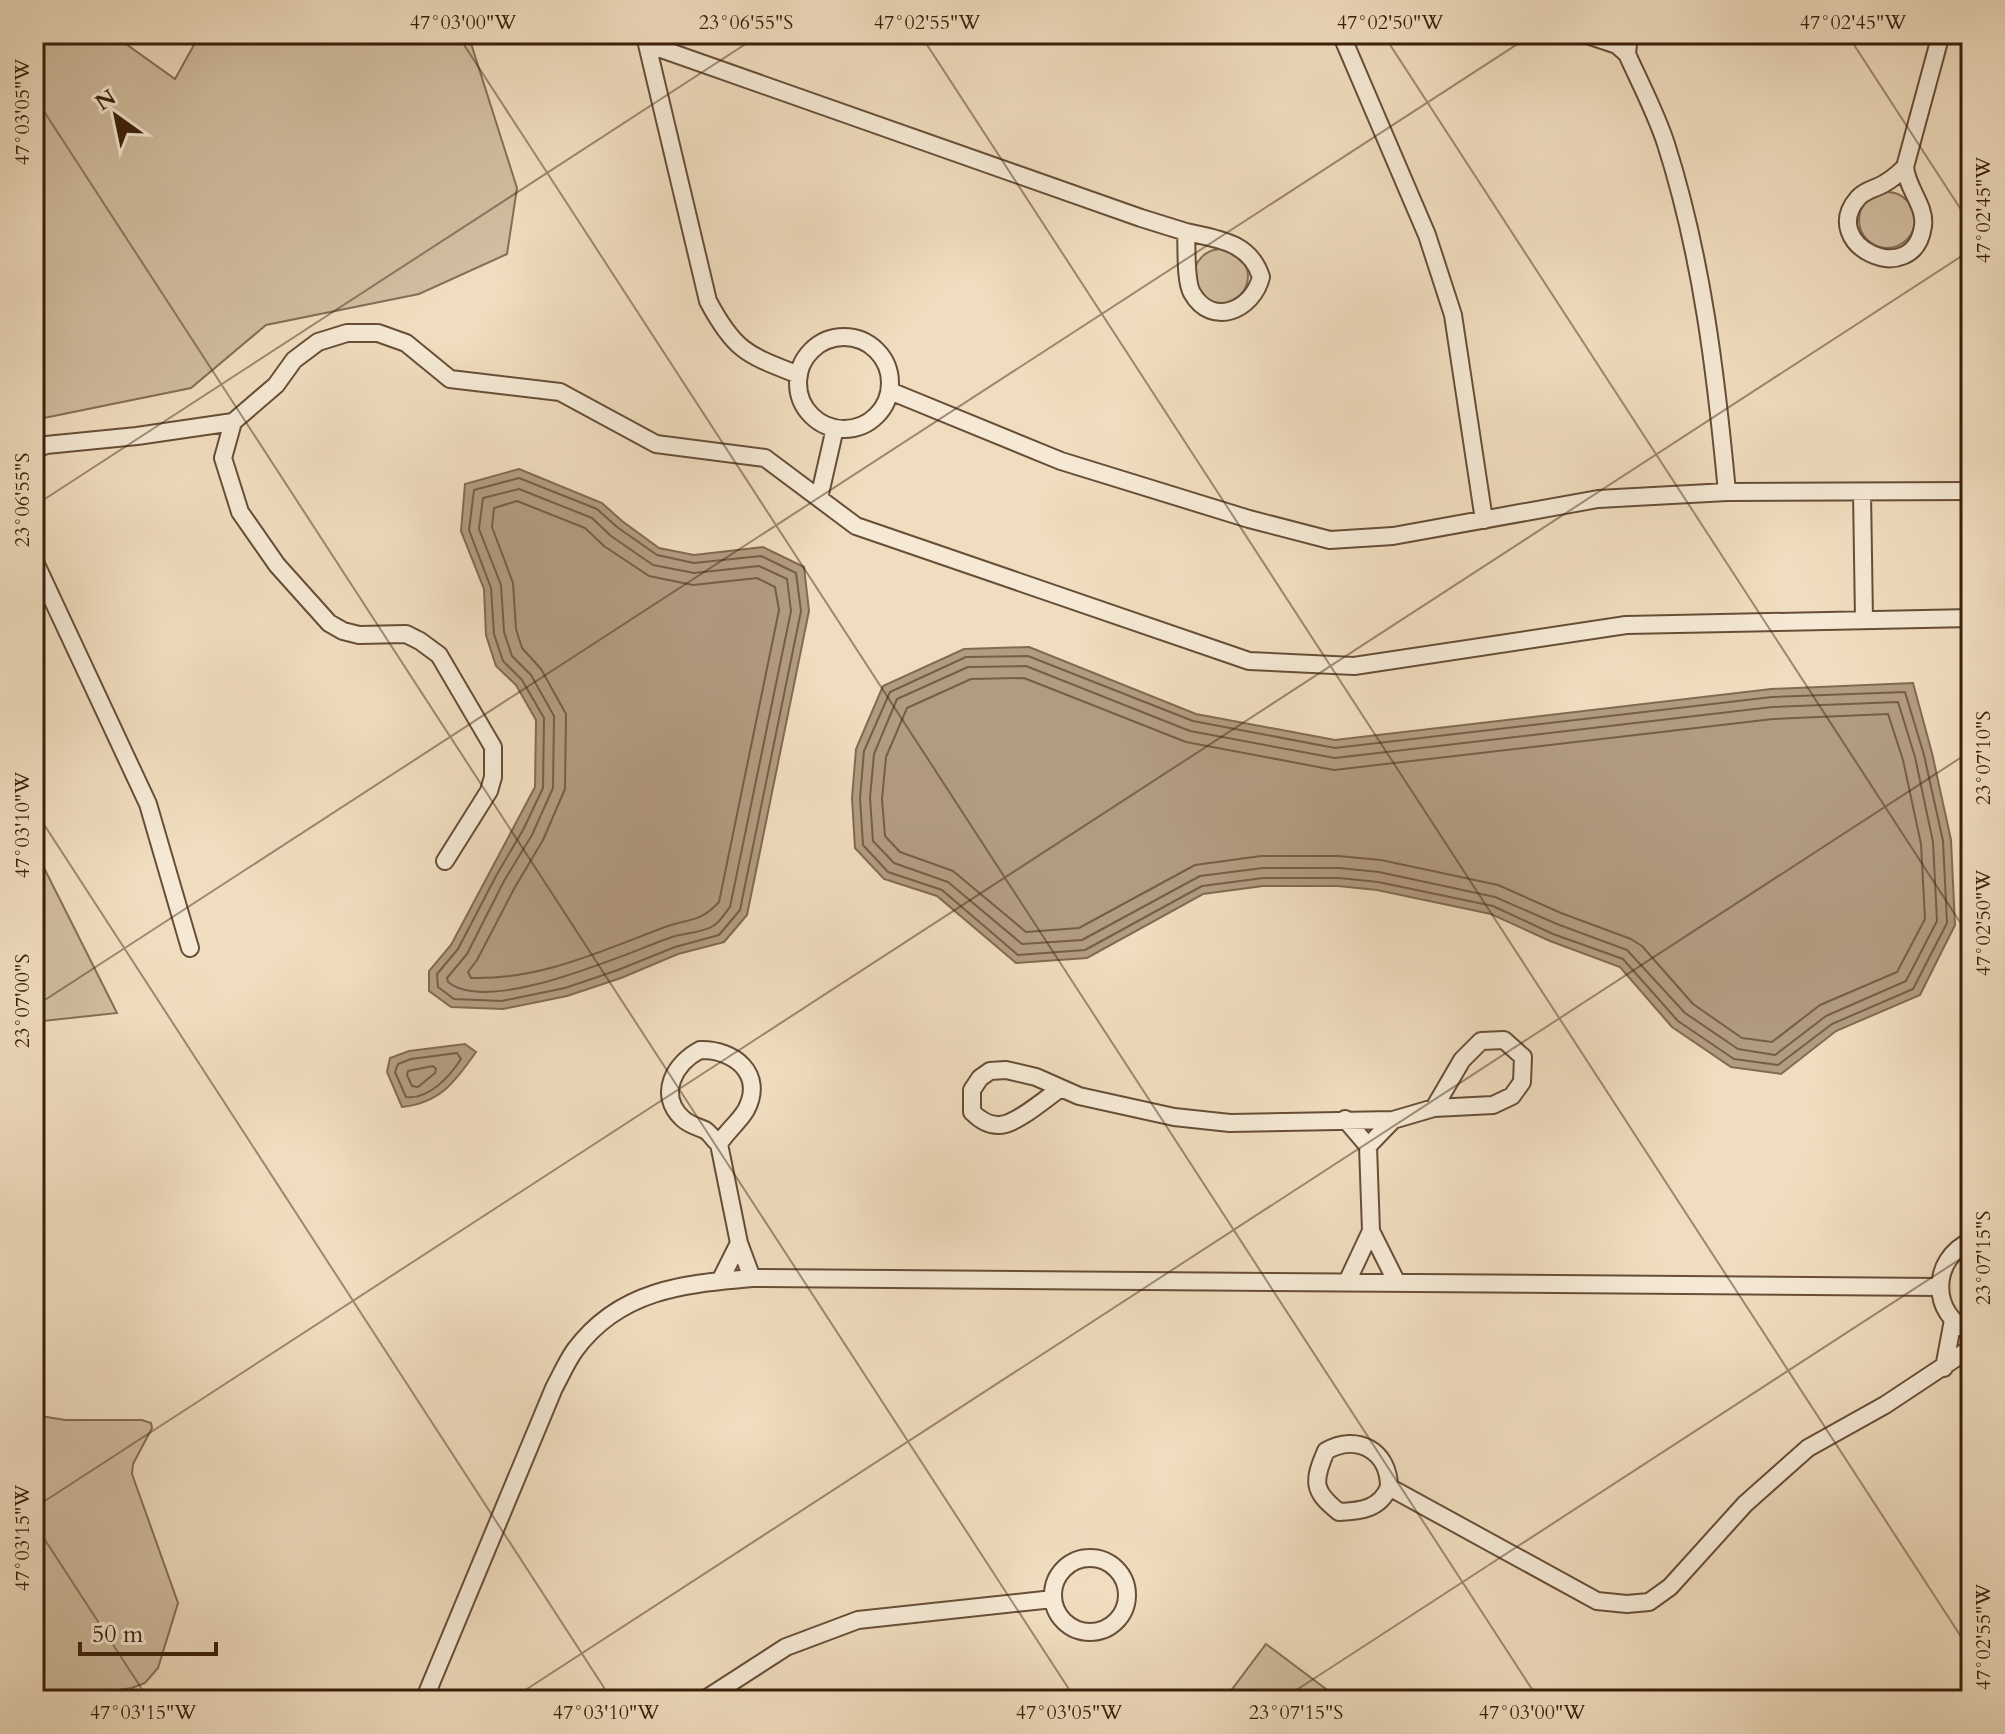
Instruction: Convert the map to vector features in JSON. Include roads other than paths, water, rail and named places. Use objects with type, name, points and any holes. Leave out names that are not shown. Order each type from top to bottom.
[{"type":"street","points":[[1341,34],[1427,235],[1453,315],[1484,520]]},
{"type":"street","points":[[1584,34],[1617,45],[1627,54],[1665,141],[1693,241],[1715,367],[1727,492]]},
{"type":"street","points":[[1627,54],[1629,34]]},
{"type":"street","points":[[1905,167],[1883,185],[1868,189],[1850,212],[1849,226],[1853,239],[1873,257],[1887,259],[1900,256],[1912,249],[1920,238],[1924,223],[1921,207],[1906,181],[1905,167],[1941,34]]},
{"type":"street","points":[[646,39],[1126,213],[1225,241],[1249,254],[1257,265],[1261,277],[1258,290],[1250,302],[1225,312],[1211,310],[1199,303],[1191,292],[1187,277],[1186,232]]},
{"type":"street","points":[[646,39],[708,301],[724,331],[750,355],[799,375]]},
{"type":"street","points":[[34,450],[46,445],[233,422],[276,385],[294,360],[318,342],[347,333],[378,333],[406,343],[450,379],[560,392],[656,444],[765,458],[856,526],[1249,661],[1354,666],[1626,625],[1971,618]]},
{"type":"street","points":[[851,338],[871,345],[878,352],[888,370],[890,391],[881,410],[866,424],[856,428],[835,428],[816,420],[808,412],[799,394],[799,375],[807,357],[821,344],[830,339],[851,338]]},
{"type":"street","points":[[890,391],[1061,461],[1249,519],[1330,540],[1393,536],[1598,499],[1727,492],[1971,491]]},
{"type":"street","points":[[233,422],[223,458],[240,512],[277,565],[329,623],[343,631],[359,635],[406,634],[439,655],[493,747],[493,777],[489,791],[445,861]]},
{"type":"street","points":[[819,498],[835,428]]},
{"type":"street","points":[[1862,492],[1864,619]]},
{"type":"street","points":[[34,560],[148,804],[190,948]]},
{"type":"street","points":[[1061,1088],[1022,1115],[1001,1125],[983,1122],[972,1112],[972,1090],[980,1078],[990,1071],[1006,1070],[1036,1077],[1061,1088],[1079,1096],[1122,1108],[1174,1117],[1230,1123],[1393,1120],[1434,1108],[1493,1105],[1512,1096],[1522,1082],[1523,1057],[1504,1040],[1481,1041],[1462,1060],[1434,1108]]},
{"type":"street","points":[[719,1144],[745,1111],[751,1096],[750,1080],[743,1066],[732,1055],[716,1050],[700,1050],[686,1058],[675,1070],[670,1085],[671,1101],[678,1115],[690,1125],[705,1130],[719,1144],[739,1243],[752,1278]]},
{"type":"street","points":[[1345,1119],[1368,1146],[1371,1231],[1396,1281]]},
{"type":"street","points":[[1368,1146],[1393,1120]]},
{"type":"street","points":[[1347,1282],[1371,1231]]},
{"type":"street","points":[[1971,1241],[1950,1256],[1942,1270],[1939,1287],[1945,1310],[1953,1320],[1971,1332]]},
{"type":"street","points":[[720,1281],[739,1243]]},
{"type":"street","points":[[424,1700],[554,1388],[576,1349],[619,1310],[651,1294],[684,1284],[752,1278],[1939,1287]]},
{"type":"street","points":[[1944,1368],[1953,1320]]},
{"type":"street","points":[[1389,1487],[1597,1601],[1627,1604],[1649,1602],[1670,1587],[1745,1504],[1808,1448],[1944,1368],[1971,1348]]},
{"type":"street","points":[[1357,1442],[1379,1457],[1389,1472],[1389,1487],[1384,1499],[1370,1507],[1339,1512],[1322,1499],[1316,1482],[1326,1451],[1341,1443],[1357,1442]]},
{"type":"street","points":[[1082,1558],[1109,1562],[1120,1571],[1128,1597],[1116,1622],[1105,1629],[1091,1632],[1078,1630],[1066,1623],[1057,1612],[1053,1599],[1054,1586],[1060,1573],[1070,1563],[1082,1558]]},
{"type":"street","points":[[704,1700],[786,1647],[858,1620],[1053,1599]]},
{"type":"water","points":[[519,469],[602,503],[659,548],[694,555],[763,547],[804,567],[809,611],[747,915],[724,942],[678,954],[567,996],[503,1009],[451,1007],[429,991],[429,971],[451,945],[535,787],[536,720],[516,685],[496,666],[486,635],[484,589],[461,531],[465,484]]},
{"type":"water","points":[[1029,647],[1196,714],[1335,740],[1771,689],[1913,683],[1951,840],[1955,925],[1920,995],[1836,1031],[1781,1074],[1731,1067],[1672,1027],[1620,967],[1550,941],[1491,914],[1377,890],[1338,886],[1263,886],[1203,894],[1087,958],[1016,963],[937,896],[884,879],[855,848],[852,798],[856,749],[883,686],[964,649]]},
{"type":"water","points":[[465,1044],[476,1052],[453,1082],[427,1101],[402,1107],[387,1072],[390,1058],[409,1051]]}]
